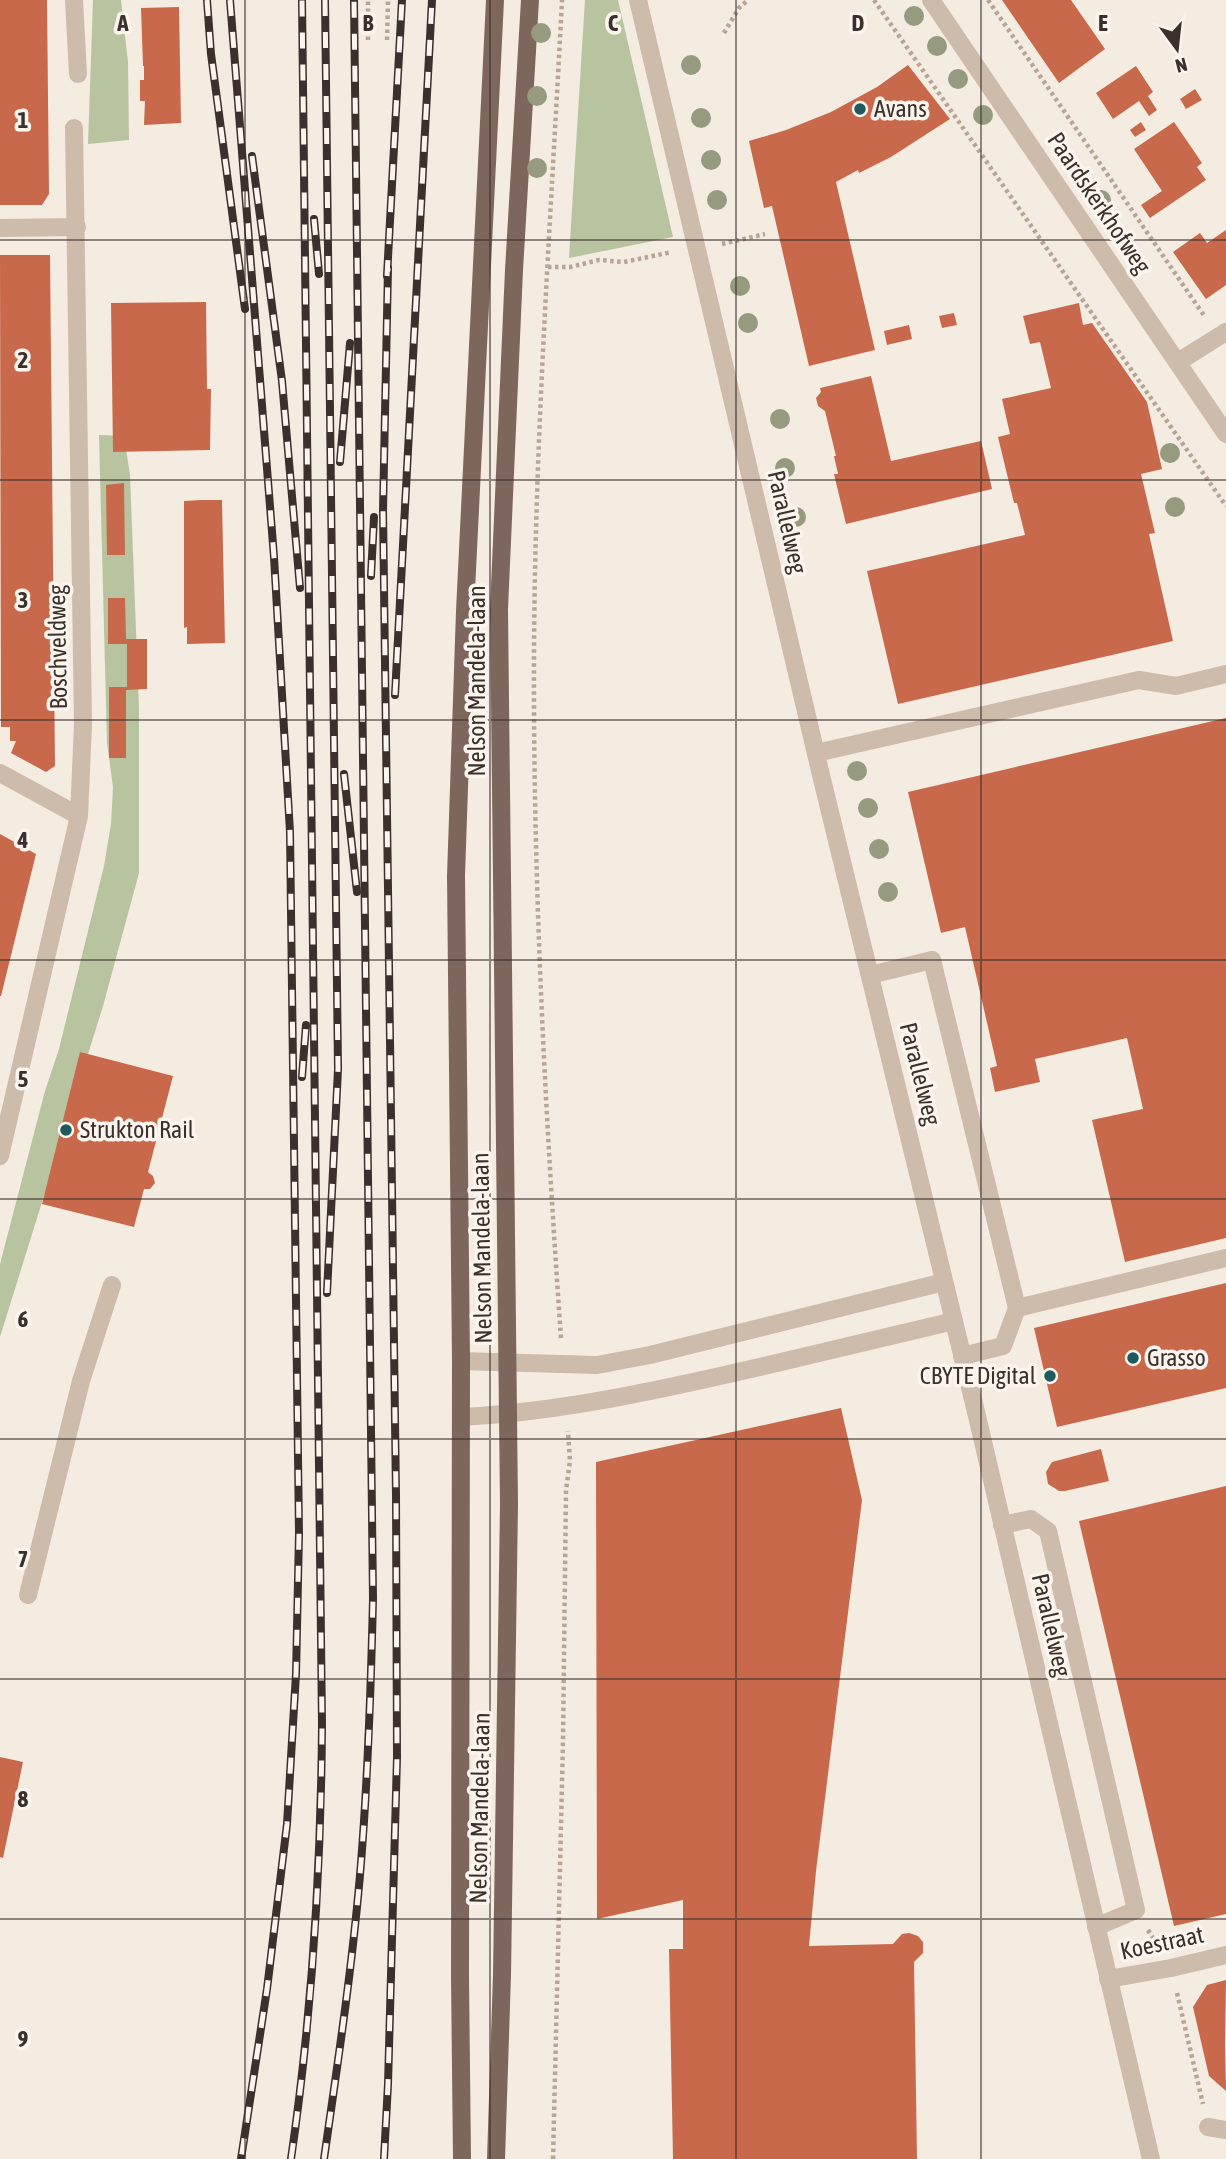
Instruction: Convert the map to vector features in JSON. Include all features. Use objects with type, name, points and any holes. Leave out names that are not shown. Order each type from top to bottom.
[{"type":"main road","name":"Nelson Mandela-laan","points":[[463,2159],[460,1977],[461,1361],[456,876],[465,611],[495,0]]},
{"type":"main road","name":"Nelson Mandela-laan","points":[[496,2159],[503,1919],[509,1504],[499,609],[514,270],[530,0]]},
{"type":"street","points":[[74,0],[78,74]]},
{"type":"street","name":"Parallelweg","points":[[638,0],[1152,2159]]},
{"type":"street","name":"Paardskerkhofweg","points":[[931,0],[1226,434]]},
{"type":"street","name":"Boschveldweg","points":[[0,1156],[79,816],[83,724],[75,128]]},
{"type":"street","points":[[0,228],[77,227]]},
{"type":"street","points":[[1178,362],[1222,334]]},
{"type":"street","points":[[816,753],[1139,680],[1176,686],[1226,674]]},
{"type":"street","points":[[0,773],[79,816]]},
{"type":"street","points":[[870,975],[932,960],[1017,1308],[1003,1346],[962,1356]]},
{"type":"street","points":[[1017,1308],[1226,1258]]},
{"type":"street","name":"Nelson Mandela-laan","points":[[461,1361],[597,1365],[650,1355],[944,1282]]},
{"type":"street","points":[[28,1595],[81,1381],[112,1285]]},
{"type":"street","points":[[460,1417],[507,1415],[658,1391],[954,1321]]},
{"type":"street","points":[[1003,1525],[1031,1519],[1048,1531],[1136,1910],[1096,1927]]},
{"type":"street","name":"Koestraat","points":[[1108,1979],[1226,1955]]},
{"type":"path","points":[[368,0],[368,40]]},
{"type":"path","points":[[387,40],[388,0]]},
{"type":"path","points":[[562,0],[537,489],[534,654],[546,1122],[562,1365]]},
{"type":"path","points":[[724,33],[739,8],[748,0]]},
{"type":"path","points":[[874,0],[1226,506]]},
{"type":"path","points":[[988,0],[1222,334]]},
{"type":"path","points":[[548,267],[570,267],[599,260],[624,262],[676,251],[698,250],[765,234]]},
{"type":"path","points":[[553,2159],[566,1490],[570,1461],[566,1407]]},
{"type":"path","points":[[1136,1910],[1171,1968],[1217,2128]]},
{"type":"green space","points":[[93,0],[121,0],[128,62],[129,140],[88,144]]},
{"type":"green space","points":[[585,0],[618,0],[673,237],[569,258]]},
{"type":"green space","points":[[99,435],[124,436],[130,475],[139,708],[139,873],[103,1006],[0,1337],[0,1264],[45,1091],[59,1049],[104,866],[111,824],[113,787],[107,743]]},
{"type":"building","points":[[0,0],[47,0],[49,194],[42,205],[0,205]]},
{"type":"building","points":[[1002,0],[1071,0],[1105,49],[1059,83]]},
{"type":"building","points":[[179,7],[181,123],[144,125],[145,101],[140,101],[140,80],[144,80],[141,8]]},
{"type":"building","points":[[908,65],[950,119],[891,157],[836,182],[875,350],[809,366],[772,206],[764,208],[749,141],[831,112],[877,87]]},
{"type":"building","points":[[1136,66],[1153,92],[1148,96],[1157,110],[1149,116],[1139,101],[1113,119],[1096,93]]},
{"type":"building","points":[[1195,89],[1202,100],[1186,109],[1180,99]]},
{"type":"building","points":[[1141,122],[1146,130],[1135,137],[1130,130]]},
{"type":"building","points":[[1174,122],[1202,163],[1197,167],[1206,180],[1150,218],[1141,205],[1162,191],[1134,149]]},
{"type":"building","points":[[1226,230],[1226,285],[1206,299],[1173,252],[1200,233],[1207,243]]},
{"type":"building","points":[[0,255],[50,255],[55,766],[46,772],[11,753],[16,741],[10,741],[10,727],[1,727]]},
{"type":"building","points":[[206,302],[207,389],[211,389],[210,450],[113,452],[111,303]]},
{"type":"building","points":[[1079,303],[1083,325],[1092,323],[1147,402],[1162,469],[1141,474],[1155,533],[1149,534],[1173,641],[898,704],[867,571],[1025,535],[1017,503],[1014,503],[998,437],[1010,434],[1002,399],[1051,388],[1040,342],[1030,344],[1023,316]]},
{"type":"building","points":[[954,313],[957,325],[942,328],[939,316]]},
{"type":"building","points":[[909,325],[912,339],[887,345],[884,331]]},
{"type":"building","points":[[871,376],[891,461],[981,441],[992,489],[846,524],[834,474],[838,474],[836,456],[825,411],[818,406],[816,398],[821,392],[820,388]]},
{"type":"building","points":[[124,483],[125,555],[107,555],[106,485]]},
{"type":"building","points":[[222,500],[225,643],[187,644],[187,627],[184,628],[184,501]]},
{"type":"building","points":[[108,598],[125,598],[126,639],[147,639],[147,689],[126,690],[126,758],[109,758],[109,687],[127,687],[127,644],[108,644]]},
{"type":"building","points":[[1226,718],[1226,1238],[1125,1262],[1092,1120],[1143,1109],[1127,1038],[1035,1059],[1040,1082],[995,1092],[990,1068],[997,1066],[965,927],[941,933],[908,792]]},
{"type":"building","points":[[0,834],[36,854],[1,996],[0,996]]},
{"type":"building","points":[[80,1052],[173,1076],[148,1172],[155,1183],[150,1189],[144,1189],[134,1227],[42,1204]]},
{"type":"building","name":"Grasso","points":[[1226,1283],[1226,1388],[1057,1427],[1034,1328]]},
{"type":"building","points":[[841,1408],[862,1500],[809,1946],[893,1944],[902,1934],[909,1933],[918,1936],[923,1942],[923,1953],[914,1962],[917,2159],[673,2159],[669,1949],[683,1949],[683,1900],[597,1919],[596,1462]]},
{"type":"building","points":[[1101,1449],[1109,1481],[1065,1491],[1059,1491],[1048,1484],[1046,1472],[1052,1462]]},
{"type":"building","points":[[1226,1486],[1226,1914],[1174,1926],[1079,1521]]},
{"type":"building","points":[[0,1757],[23,1762],[3,1858],[0,1857]]},
{"type":"building","points":[[1226,1980],[1226,2091],[1209,2076],[1193,2007],[1207,1985]]},
{"type":"railway","points":[[207,0],[211,54],[245,309]]},
{"type":"railway","points":[[230,0],[274,557],[290,832],[299,1534],[296,1674],[287,1824],[267,1989],[241,2159]]},
{"type":"railway","points":[[291,2159],[305,2051],[314,1942],[322,1724],[302,0]]},
{"type":"railway","points":[[325,0],[338,1069],[327,1293]]},
{"type":"railway","points":[[324,2159],[358,1900],[366,1797],[373,1598],[354,0]]},
{"type":"railway","points":[[387,276],[402,0]]},
{"type":"railway","points":[[395,695],[432,0]]},
{"type":"railway","points":[[252,156],[282,381],[300,588]]},
{"type":"railway","points":[[314,219],[319,274]]},
{"type":"railway","points":[[384,2159],[397,1757],[383,511],[388,268]]},
{"type":"railway","points":[[340,462],[350,343]]},
{"type":"railway","points":[[371,576],[374,517]]},
{"type":"railway","points":[[344,774],[357,892]]},
{"type":"railway","points":[[302,1077],[306,1025]]},
{"type":"place","name":"Avans","points":[[860,109]]},
{"type":"place","name":"Strukton Rail","points":[[66,1130]]},
{"type":"place","name":"Grasso","points":[[1133,1358]]},
{"type":"place","name":"CBYTE Digital","points":[[1050,1376]]}]
